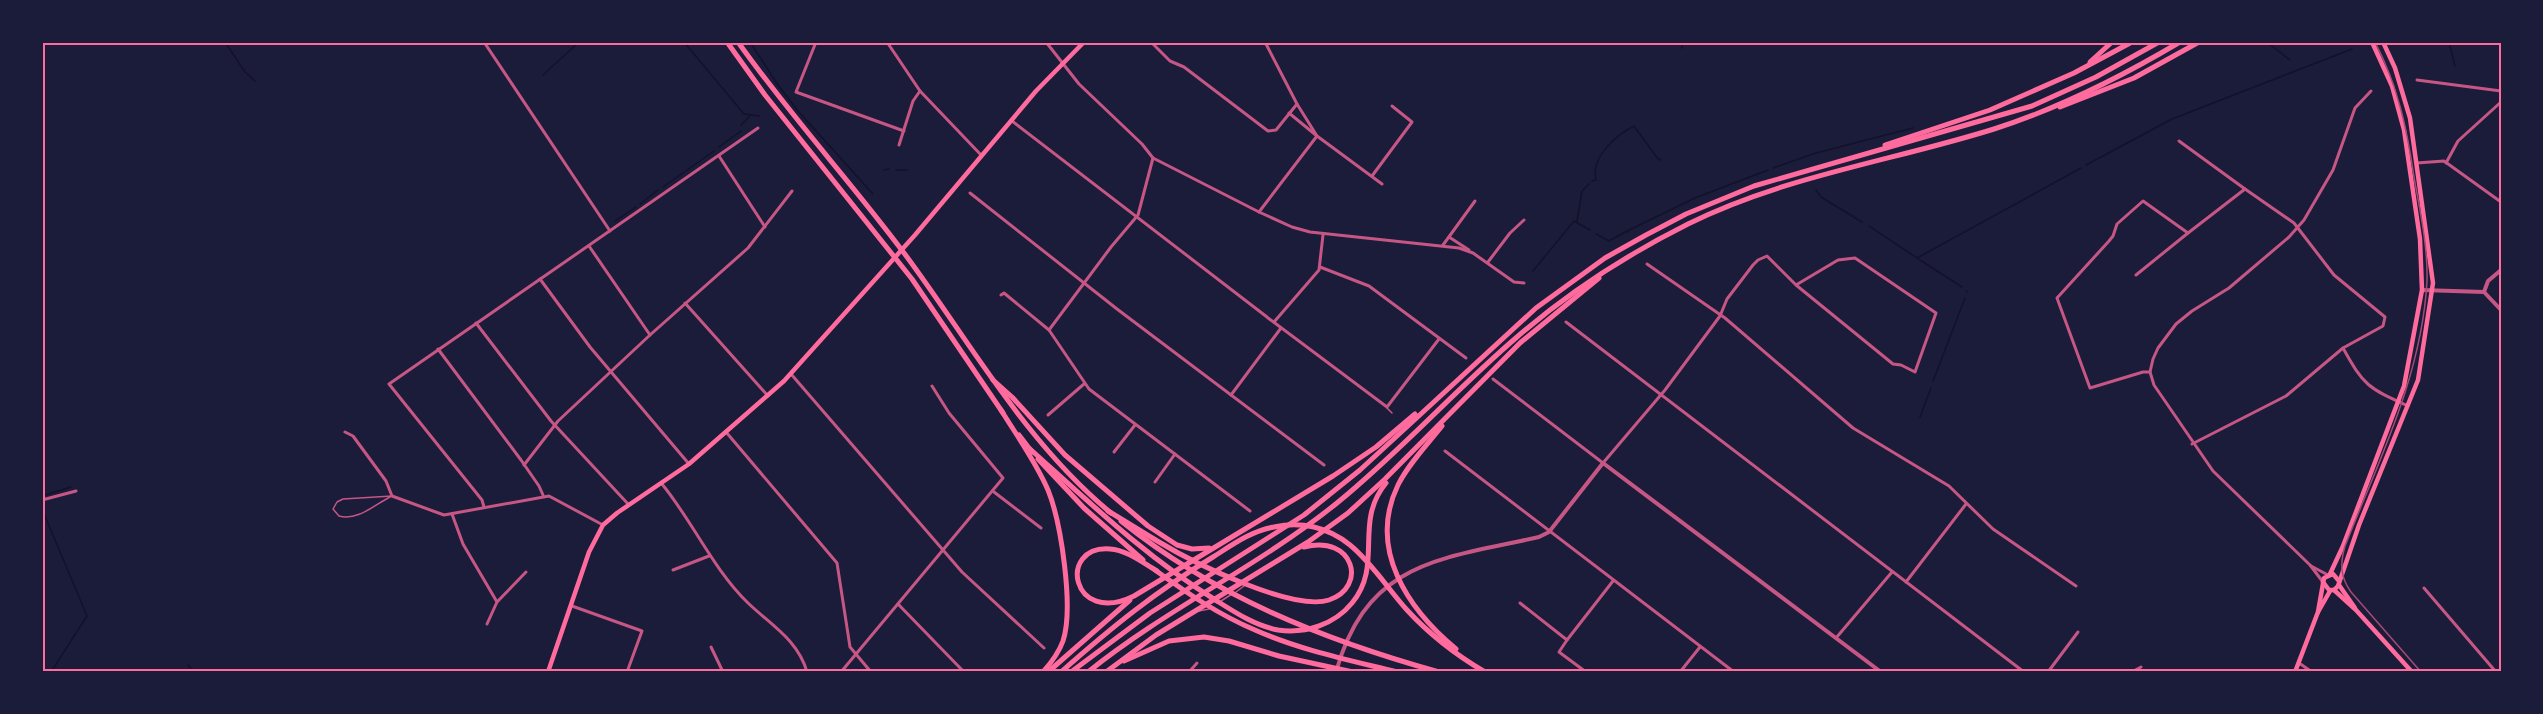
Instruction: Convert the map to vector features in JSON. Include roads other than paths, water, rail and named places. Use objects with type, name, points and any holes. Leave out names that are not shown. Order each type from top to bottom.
[{"type":"highway","points":[[727,42],[765,94],[912,279],[1001,410],[1042,478],[1054,508],[1059,533],[1065,580],[1066,625],[1063,643],[1044,672]]},
{"type":"highway","points":[[738,42],[795,118],[905,255],[1031,432],[1056,461],[1108,511],[1174,560],[1254,606],[1363,650],[1439,672]]},
{"type":"highway","points":[[2074,73],[2095,59],[2112,42]]},
{"type":"highway","points":[[1876,150],[1893,141],[1951,125],[1990,110],[2074,73],[2132,42]]},
{"type":"highway","points":[[1071,672],[1150,613],[1304,515],[1360,470],[1481,356],[1565,285],[1646,235],[1686,214],[1744,189],[2032,106],[2096,77],[2159,42]]},
{"type":"highway","points":[[2035,114],[2101,86],[2180,42]]},
{"type":"highway","points":[[1088,672],[1156,621],[1267,553],[1328,510],[1380,465],[1489,361],[1542,316],[1611,267],[1690,223],[1757,195],[1811,178],[1972,135],[2073,104],[2134,78],[2199,42]]},
{"type":"highway","points":[[1108,670],[1135,649],[1293,552],[1348,513],[1520,344],[1611,267]]},
{"type":"highway","points":[[993,380],[1083,472],[1167,540],[1185,548],[1202,549],[1234,535]]},
{"type":"highway","points":[[1397,672],[1321,653],[1270,636],[1228,617],[1157,571],[1122,552],[1110,549],[1098,550],[1086,556],[1078,566],[1077,581],[1080,589],[1091,600],[1104,604],[1119,602],[1149,587],[1234,535],[1357,461],[1438,396]]},
{"type":"highway","points":[[1461,401],[1409,467],[1398,485],[1389,514],[1388,547],[1396,575],[1413,604],[1437,633],[1483,671]]},
{"type":"highway","points":[[1001,410],[1030,448],[1083,508],[1157,571]]},
{"type":"highway","points":[[1030,448],[1096,510],[1164,566],[1235,612],[1269,628],[1295,631],[1326,623],[1346,609],[1360,590],[1367,573],[1368,524],[1371,508],[1378,493],[1405,458]]},
{"type":"highway","points":[[1108,511],[1182,555],[1267,591],[1301,602],[1316,603],[1333,598],[1345,588],[1350,578],[1351,567],[1348,557],[1341,550],[1330,545],[1319,544],[1306,546],[1293,552]]},
{"type":"highway","points":[[1061,672],[1117,623],[1161,589],[1237,542],[1263,530],[1281,525],[1306,525],[1327,531],[1357,551],[1407,609],[1434,636],[1483,671]]},
{"type":"highway","points":[[1048,672],[1109,617],[1149,587]]},
{"type":"highway","points":[[1108,670],[1157,645],[1193,637],[1229,641],[1317,665],[1353,672]]},
{"type":"main road","points":[[548,672],[589,552],[603,525],[689,464],[791,374],[915,235],[1062,64],[1084,42]]},
{"type":"main road","points":[[2295,672],[2318,612],[2323,582],[2329,574],[2399,402],[2407,376],[2422,290],[2420,239],[2404,130],[2392,86],[2372,42]]},
{"type":"main road","points":[[2318,612],[2339,583],[2380,472],[2409,406],[2420,373],[2433,291],[2432,264],[2406,101],[2383,42]]},
{"type":"main road","points":[[2329,574],[2335,575],[2356,610]]},
{"type":"main road","points":[[2323,582],[2325,588],[2332,590],[2356,610],[2412,672]]},
{"type":"street","points":[[484,42],[610,231]]},
{"type":"street","points":[[816,42],[796,92],[904,131]]},
{"type":"street","points":[[886,42],[920,91],[982,156]]},
{"type":"street","points":[[1046,42],[1079,84],[1142,144],[1153,158],[1259,212],[1292,227],[1323,235],[1443,245],[1473,253]]},
{"type":"street","points":[[1151,42],[1170,61],[1184,67],[1268,131],[1276,130],[1297,104]]},
{"type":"street","points":[[1264,42],[1317,136]]},
{"type":"street","points":[[2417,80],[2501,91]]},
{"type":"street","points":[[899,145],[914,101],[920,91]]},
{"type":"street","points":[[2323,582],[2310,566],[2222,481],[2192,444],[2154,385],[2150,372],[2158,348],[2176,324],[2229,288],[2298,228],[2328,181],[2355,108],[2371,91]]},
{"type":"street","points":[[2446,163],[2458,141],[2501,102]]},
{"type":"street","points":[[1372,176],[1412,122],[1392,106]]},
{"type":"street","points":[[1289,113],[1382,184]]},
{"type":"street","points":[[1012,122],[1387,407],[1439,339]]},
{"type":"street","points":[[484,507],[482,500],[389,384],[758,128]]},
{"type":"street","points":[[1259,212],[1317,136]]},
{"type":"street","points":[[2179,141],[2298,228],[2329,269],[2385,317],[2385,324],[2343,348],[2286,396],[2192,444]]},
{"type":"street","points":[[719,156],[765,227]]},
{"type":"street","points":[[1049,330],[1136,217],[1153,158]]},
{"type":"street","points":[[2417,163],[2441,160],[2501,202]]},
{"type":"street","points":[[2136,275],[2245,189]]},
{"type":"street","points":[[524,465],[555,425],[650,335],[748,248],[792,191]]},
{"type":"street","points":[[970,194],[1324,465]]},
{"type":"street","points":[[1443,245],[1475,201]]},
{"type":"street","points":[[2150,372],[2143,372],[2090,388],[2056,298],[2113,236],[2116,224],[2143,201],[2188,233]]},
{"type":"street","points":[[1488,262],[1510,233],[1524,220]]},
{"type":"street","points":[[1274,322],[1320,267],[1323,235]]},
{"type":"street","points":[[1449,237],[1514,282],[1524,283]]},
{"type":"street","points":[[589,246],[650,335]]},
{"type":"street","points":[[1336,672],[1342,649],[1364,609],[1388,585],[1403,574],[1430,562],[1539,537],[1549,532],[1603,463],[1661,395],[1720,316],[1727,299],[1753,265],[1763,257],[1770,257],[1796,285],[1893,364],[1915,372],[1936,313],[1855,258],[1838,260],[1796,285]]},
{"type":"street","points":[[1647,264],[1720,316],[1853,428],[1949,486],[1992,530],[2076,586]]},
{"type":"street","points":[[1320,267],[1365,284],[1466,358]]},
{"type":"street","points":[[2484,292],[2487,283],[2501,270]]},
{"type":"street","points":[[540,279],[610,372],[689,464]]},
{"type":"street","points":[[2422,290],[2484,292],[2501,310]]},
{"type":"street","points":[[1001,295],[1004,293],[1049,330],[1084,384],[1250,511]]},
{"type":"street","points":[[685,303],[768,396]]},
{"type":"street","points":[[1566,322],[2024,672]]},
{"type":"street","points":[[476,323],[555,425],[629,505]]},
{"type":"street","points":[[1230,395],[1281,328]]},
{"type":"street","points":[[2343,348],[2358,376],[2376,392],[2409,406]]},
{"type":"street","points":[[438,349],[524,465],[543,495]]},
{"type":"street","points":[[791,374],[967,577],[1044,648]]},
{"type":"street","points":[[1493,379],[1881,672]]},
{"type":"street","points":[[1048,415],[1084,384]]},
{"type":"street","points":[[841,672],[943,549],[994,492],[1003,478],[949,413],[932,386]]},
{"type":"street","points":[[1114,452],[1135,425]]},
{"type":"street","points":[[345,432],[353,436],[386,481],[392,496],[434,513],[452,514],[543,495],[603,525]]},
{"type":"street","points":[[726,432],[837,563],[850,647],[871,672]]},
{"type":"street","points":[[1445,451],[1734,672]]},
{"type":"street","points":[[1155,482],[1175,454]]},
{"type":"street","points":[[662,484],[709,556],[747,602],[790,639],[807,672]]},
{"type":"street","points":[[42,500],[76,491]]},
{"type":"street","points":[[994,492],[1041,528]]},
{"type":"street","points":[[1906,582],[1966,504]]},
{"type":"street","points":[[452,514],[463,544],[498,602]]},
{"type":"street","points":[[673,570],[709,556]]},
{"type":"street","points":[[2310,566],[2329,574]]},
{"type":"street","points":[[487,624],[498,602],[526,572]]},
{"type":"street","points":[[1836,638],[1892,572]]},
{"type":"street","points":[[1586,672],[1559,652],[1613,581]]},
{"type":"street","points":[[2424,588],[2496,672]]},
{"type":"street","points":[[1520,603],[1567,640]]},
{"type":"street","points":[[898,604],[964,672]]},
{"type":"street","points":[[570,605],[642,631],[627,672]]},
{"type":"street","points":[[2048,672],[2078,632]]},
{"type":"street","points":[[1680,672],[1700,646]]},
{"type":"street","points":[[711,647],[723,672]]},
{"type":"street","points":[[1189,672],[1197,663]]},
{"type":"street","points":[[2299,663],[2312,672]]},
{"type":"street","points":[[2132,672],[2141,667]]},
{"type":"lane","points":[[1387,407],[1392,412]]},
{"type":"lane","points":[[392,496],[367,511],[344,518],[336,514],[333,509],[337,502],[343,500],[392,496]]},
{"type":"waterway","points":[[225,42],[245,72],[255,81]]},
{"type":"waterway","points":[[543,75],[579,42]]},
{"type":"waterway","points":[[684,42],[744,114],[759,116]]},
{"type":"waterway","points":[[750,42],[798,111],[873,194]]},
{"type":"waterway","points":[[1682,48],[1683,42]]},
{"type":"waterway","points":[[2267,42],[2290,60]]},
{"type":"waterway","points":[[2449,42],[2455,66]]},
{"type":"waterway","points":[[2086,165],[2172,119],[2352,49]]},
{"type":"waterway","points":[[741,125],[749,117]]},
{"type":"waterway","points":[[1592,181],[1596,180],[1597,164],[1606,148],[1634,126],[1661,160]]},
{"type":"waterway","points":[[1773,168],[1816,153],[1913,128]]},
{"type":"waterway","points":[[719,147],[741,131]]},
{"type":"waterway","points":[[663,187],[714,151]]},
{"type":"waterway","points":[[1869,226],[1917,258],[2081,168]]},
{"type":"waterway","points":[[884,170],[889,169]]},
{"type":"waterway","points":[[896,170],[907,170]]},
{"type":"waterway","points":[[1627,231],[1695,198],[1768,170]]},
{"type":"waterway","points":[[1577,221],[1582,191],[1589,184]]},
{"type":"waterway","points":[[640,204],[658,190]]},
{"type":"waterway","points":[[1816,190],[1821,197],[1862,222]]},
{"type":"waterway","points":[[615,221],[636,207]]},
{"type":"waterway","points":[[1533,271],[1574,221],[1590,230]]},
{"type":"waterway","points":[[1596,234],[1609,241],[1628,232]]},
{"type":"waterway","points":[[1917,258],[1962,287]]},
{"type":"waterway","points":[[1933,381],[1965,298]]},
{"type":"waterway","points":[[1920,417],[1931,388]]},
{"type":"waterway","points":[[42,496],[71,487]]},
{"type":"waterway","points":[[42,509],[87,616],[51,672]]},
{"type":"waterway","points":[[188,665],[194,672]]},
{"type":"tram line","points":[[2375,42],[2396,91],[2405,125],[2423,229],[2427,281],[2417,350],[2408,383],[2385,449],[2345,546],[2342,570],[2351,592],[2421,672]]}]
